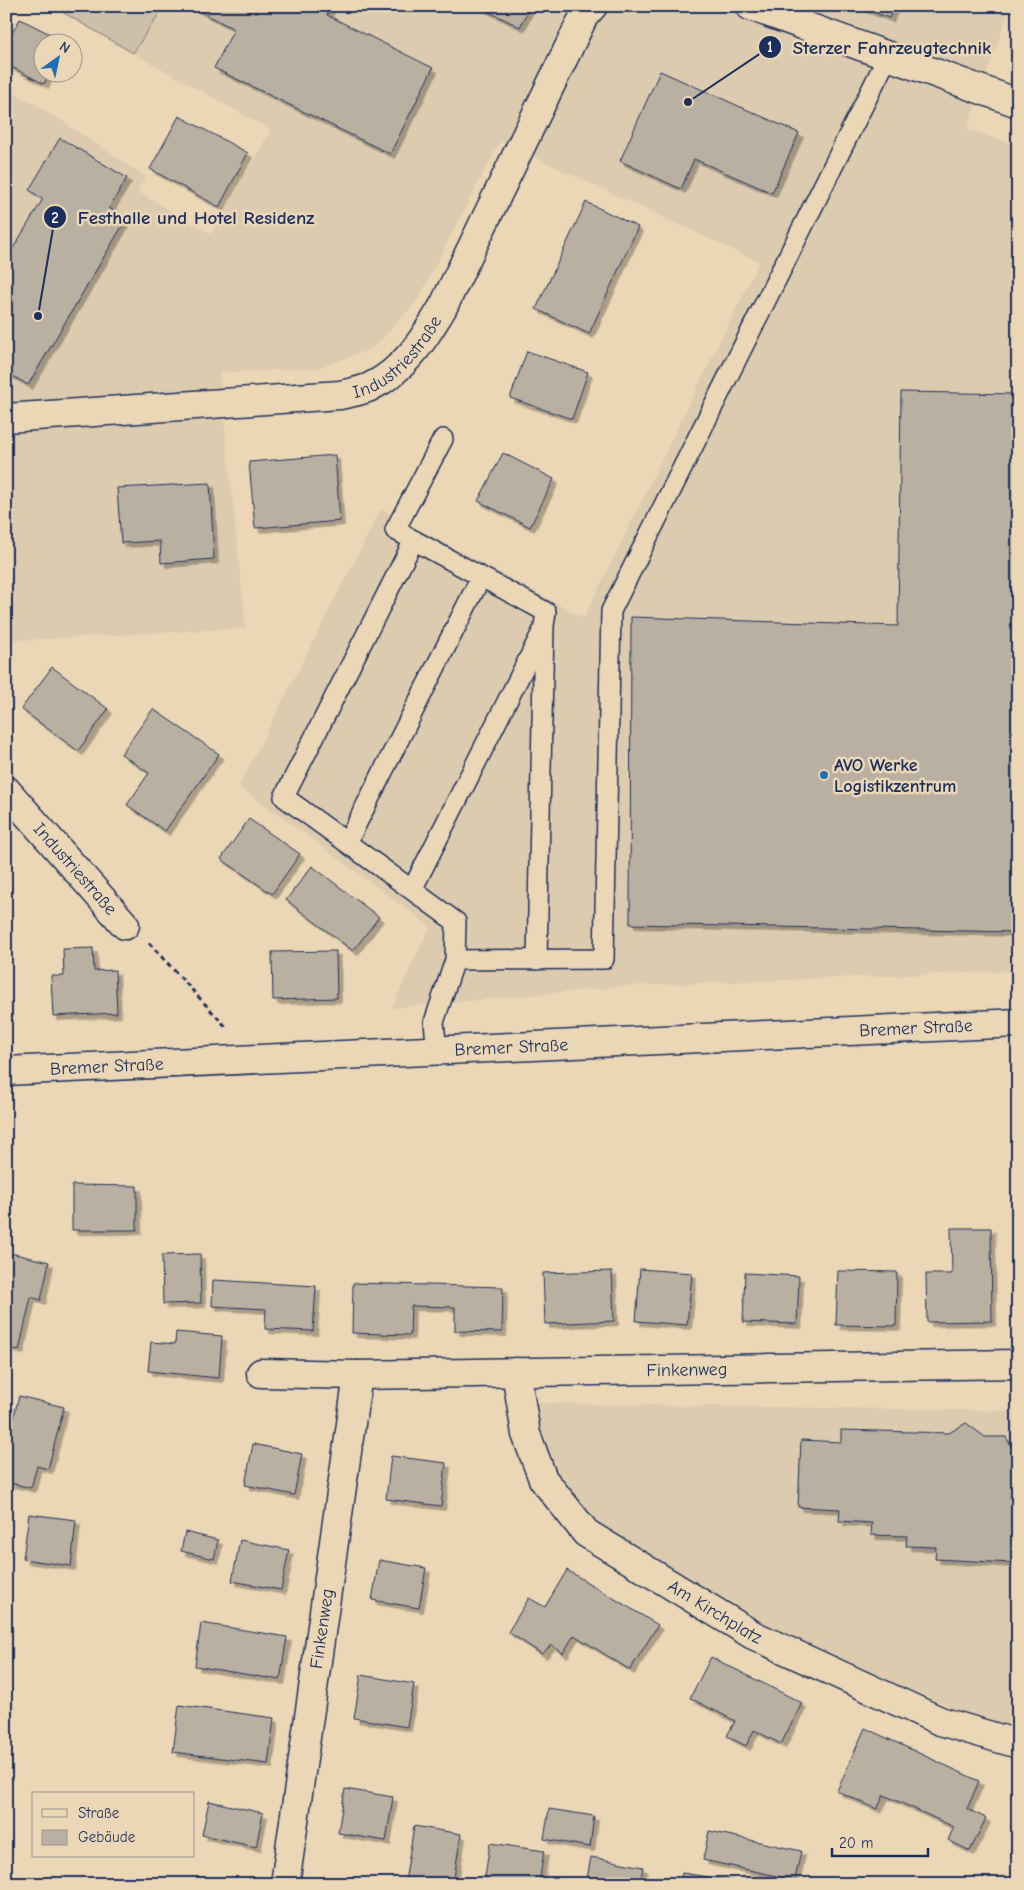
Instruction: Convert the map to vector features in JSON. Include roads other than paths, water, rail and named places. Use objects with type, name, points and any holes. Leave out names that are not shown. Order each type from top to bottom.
[{"type":"street","name":"Industriestraße","points":[[6,418],[340,396],[369,387],[395,371],[420,346],[443,307],[584,16],[593,6]]},
{"type":"street","points":[[750,6],[1018,103]]},
{"type":"street","name":"Industriestraße","points":[[6,790],[125,925]]},
{"type":"street","name":"Bremer Straße","points":[[6,1071],[1018,1023]]},
{"type":"street","name":"Finkenweg","points":[[260,1373],[358,1375],[1018,1364]]},
{"type":"street","name":"Am Kirchplatz","points":[[516,1372],[526,1434],[542,1479],[586,1533],[753,1634],[940,1721],[1018,1744]]},
{"type":"street","name":"Finkenweg","points":[[285,1884],[358,1375]]},
{"type":"lane","points":[[455,960],[604,959],[612,611],[888,56]]},
{"type":"lane","points":[[443,439],[395,530],[546,612],[544,626],[536,960]]},
{"type":"lane","points":[[414,540],[284,797],[456,922],[455,960],[434,1022],[437,1052]]},
{"type":"lane","points":[[347,843],[482,577]]},
{"type":"lane","points":[[412,890],[544,626]]},
{"type":"place","name":"Sterzer Fahrzeugtechnik","points":[[688,102]]},
{"type":"place","name":"Festhalle und Hotel Residenz","points":[[38,316]]},
{"type":"place","name":"AVO Werke Logistikzentrum","points":[[824,775]]}]
